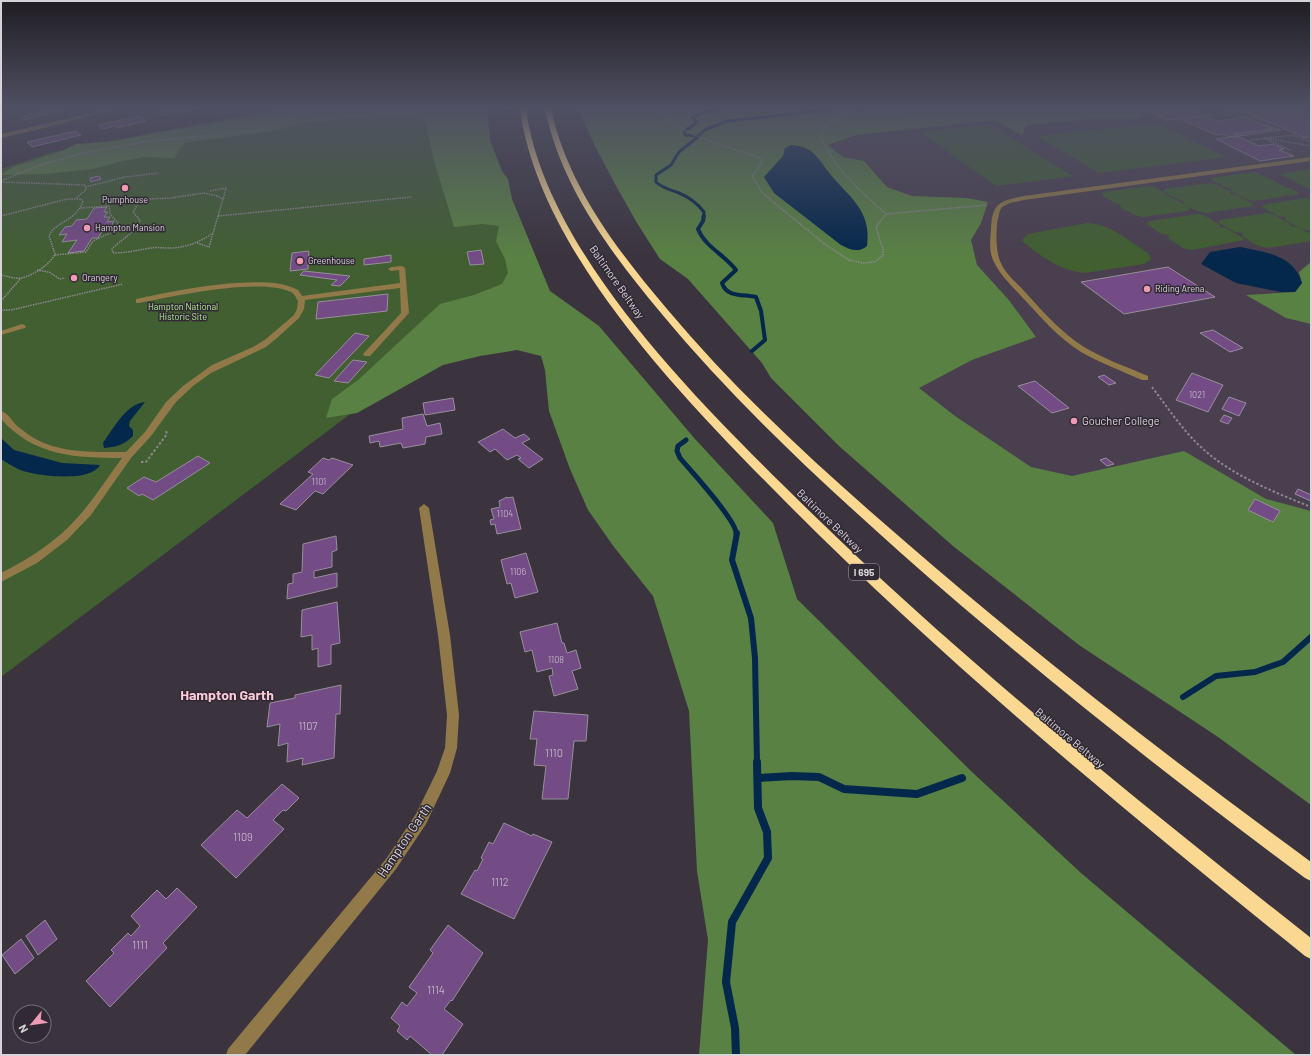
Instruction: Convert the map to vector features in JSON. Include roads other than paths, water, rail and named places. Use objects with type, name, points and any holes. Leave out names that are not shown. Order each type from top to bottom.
[{"type":"highway","name":"Baltimore Beltway","points":[[534,158],[559,216],[606,292],[652,352],[713,421],[799,509],[900,606],[1039,730],[1311,950]]},
{"type":"highway","name":"Baltimore Beltway","points":[[563,158],[568,170],[590,210],[642,285],[689,342],[751,407],[838,490],[940,580],[1079,694],[1242,821],[1311,872]]},
{"type":"street","points":[[1145,378],[1083,350],[1068,339],[1054,328],[1002,271],[993,247],[994,213],[997,207],[1012,200],[1024,198],[1311,159]]},
{"type":"street","points":[[367,354],[405,313],[402,268],[391,269]]},
{"type":"street","points":[[1,578],[51,547],[80,521],[126,459],[149,432],[172,401],[188,386],[209,371],[264,344],[286,327],[298,315],[302,304],[302,298],[298,292],[291,288],[278,285],[261,284],[213,288],[138,301]]},
{"type":"street","points":[[302,298],[404,285]]},
{"type":"street","points":[[1,334],[22,326]]},
{"type":"street","points":[[1,414],[11,427],[35,444],[73,453],[126,459]]},
{"type":"street","name":"Hampton Garth","points":[[234,1055],[391,864],[421,819],[443,773],[451,748],[453,715],[444,635],[424,508]]},
{"type":"water","points":[[781,158],[818,158],[852,198],[863,214],[868,234],[867,246],[861,250],[854,250],[841,245],[774,193],[764,177]]},
{"type":"water","points":[[1240,247],[1277,256],[1292,266],[1302,283],[1295,292],[1281,292],[1236,283],[1201,264],[1210,252]]},
{"type":"water","points":[[145,402],[130,421],[129,426],[133,430],[133,436],[120,445],[104,448],[103,443],[126,412],[132,407]]},
{"type":"water","points":[[1,438],[14,450],[62,463],[100,465],[94,471],[75,476],[50,476],[20,470],[1,459]]},
{"type":"waterway","points":[[675,158],[671,165],[656,175],[656,182],[696,203],[704,212],[703,217]]},
{"type":"waterway","points":[[704,216],[698,229],[701,235],[705,241],[736,270],[722,283],[724,288],[732,293],[756,297],[761,311],[765,340],[752,351]]},
{"type":"waterway","points":[[686,440],[678,446],[677,451],[680,458],[722,508],[735,528],[736,534]]},
{"type":"waterway","points":[[737,533],[732,560],[751,618],[755,658],[757,763]]},
{"type":"waterway","points":[[1183,697],[1216,676],[1255,672],[1283,662],[1311,637]]},
{"type":"waterway","points":[[736,1055],[735,1028],[726,982],[732,922],[768,858],[767,832],[758,808],[757,762]]},
{"type":"waterway","points":[[758,778],[792,776],[819,777],[844,789],[917,794],[962,778]]},
{"type":"place","name":"Pumphouse","points":[[125,188]]},
{"type":"place","name":"Hampton Mansion","points":[[87,228]]},
{"type":"place","name":"Greenhouse","points":[[300,261]]},
{"type":"place","name":"Orangery","points":[[74,278]]},
{"type":"place","name":"Riding Arena","points":[[1147,289]]},
{"type":"place","name":"Goucher College","points":[[1074,421]]},
{"type":"district","name":"Hampton Garth","points":[[227,695]]},
{"type":"park label","name":"Hampton National Historic Site","points":[[183,312]]}]
